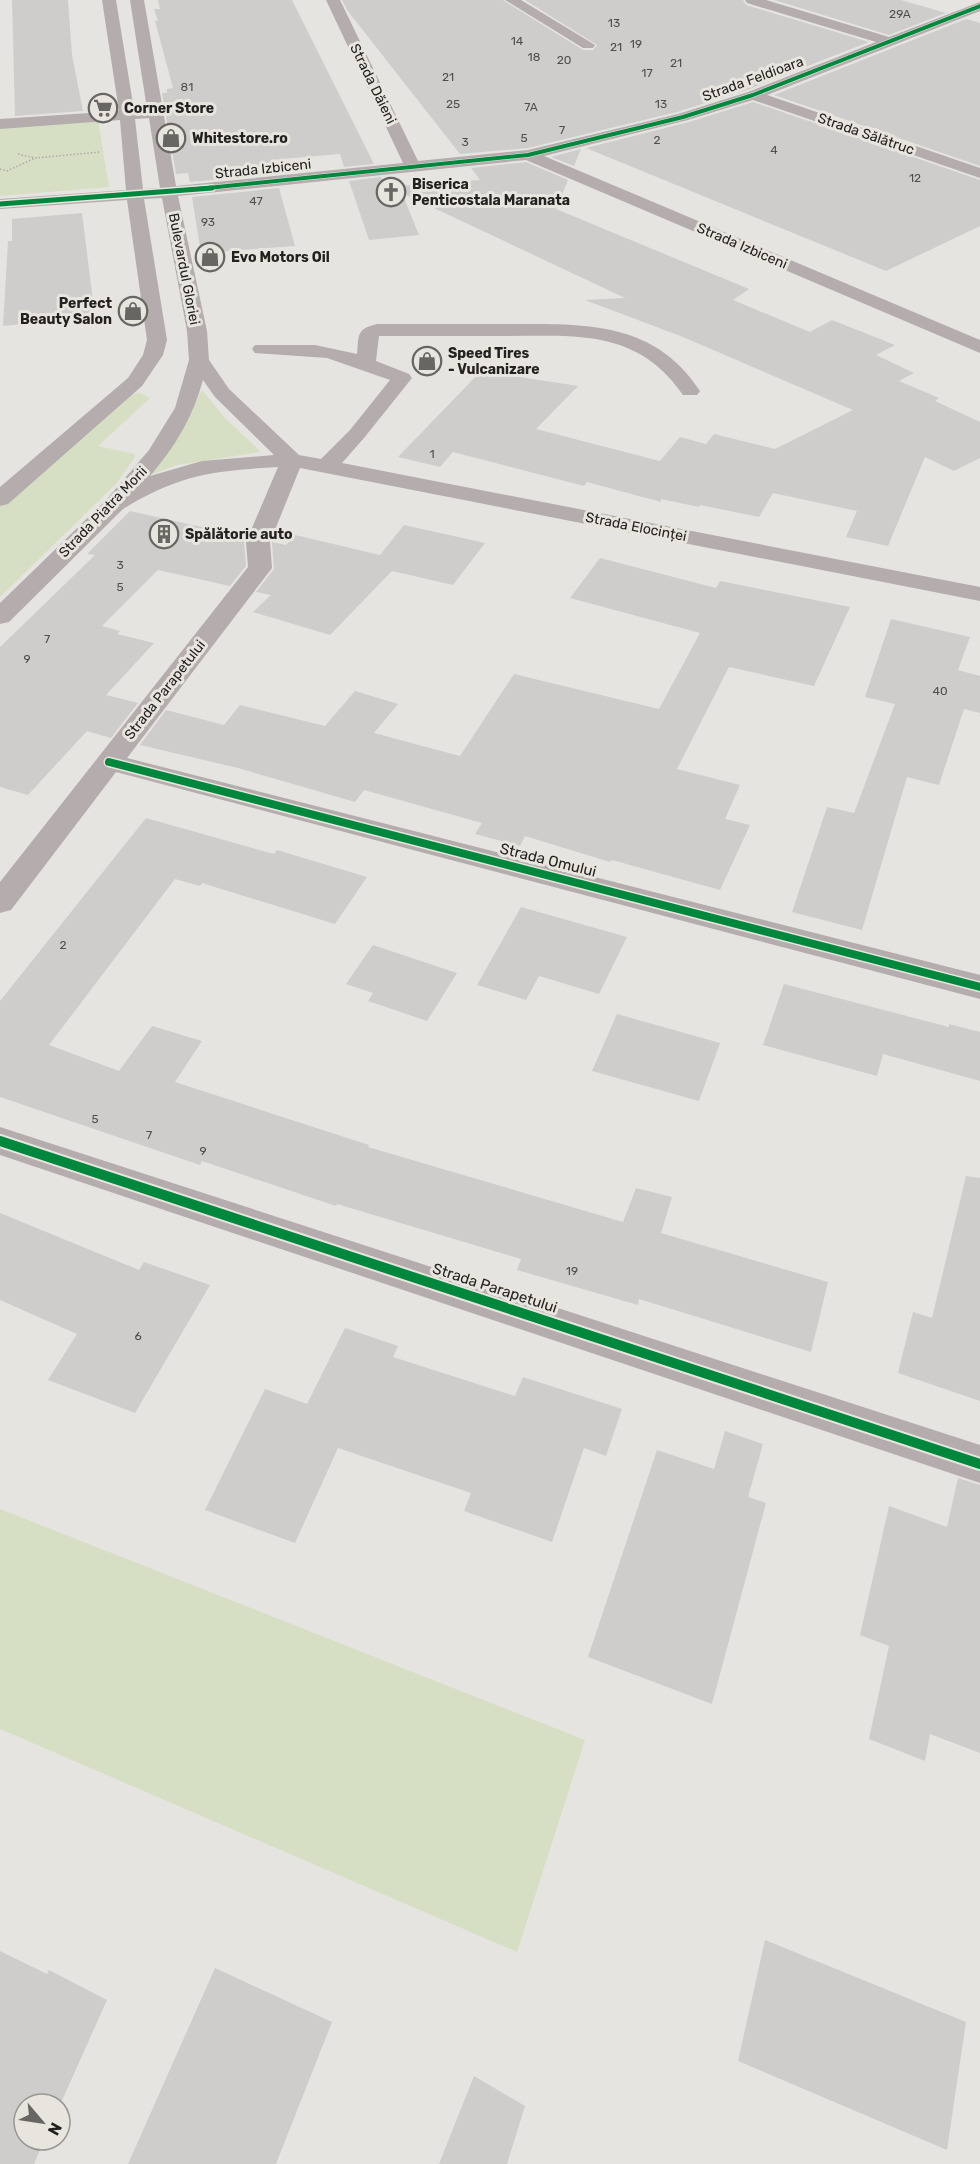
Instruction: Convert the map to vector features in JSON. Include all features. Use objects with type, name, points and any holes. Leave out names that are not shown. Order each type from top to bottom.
[{"type":"street","points":[[109,0],[128,114],[135,195],[157,340],[176,358],[222,393],[292,460]]},
{"type":"street","name":"Bulevardul Gloriei","points":[[137,0],[168,192],[197,331],[176,358]]},
{"type":"street","name":"Strada Dăieni","points":[[333,0],[413,168]]},
{"type":"street","points":[[512,0],[588,45]]},
{"type":"street","points":[[752,0],[888,41]]},
{"type":"street","name":"Strada Feldioara","points":[[528,155],[673,120],[753,95],[980,6]]},
{"type":"street","name":"Strada Sălătruc","points":[[753,95],[980,173]]},
{"type":"street","points":[[0,124],[154,112]]},
{"type":"street","name":"Strada Izbiceni","points":[[0,204],[168,192],[528,155],[980,348]]},
{"type":"street","points":[[366,364],[369,333],[377,330],[586,330],[615,336],[646,349],[682,376],[690,391]]},
{"type":"street","points":[[261,349],[313,349],[341,354],[402,378],[357,434],[326,467]]},
{"type":"street","points":[[0,499],[135,382],[176,358]]},
{"type":"street","name":"Strada Piatra Morii","points":[[0,616],[115,504],[139,477],[175,426],[192,390],[176,358]]},
{"type":"street","name":"Strada Elocinței","points":[[115,504],[145,486],[172,475],[198,469],[292,460],[980,594]]},
{"type":"street","name":"Strada Parapetului","points":[[0,903],[260,568],[258,542],[292,460]]},
{"type":"street","name":"Strada Omului","points":[[109,762],[980,987]]},
{"type":"street","name":"Strada Parapetului","points":[[0,1141],[980,1464]]},
{"type":"path","points":[[14,153],[35,158],[131,150]]},
{"type":"path","points":[[0,169],[7,171],[35,158]]},
{"type":"green space","points":[[98,120],[109,187],[0,196],[0,129]]},
{"type":"green space","points":[[202,390],[225,418],[261,452],[177,465],[145,477],[179,433]]},
{"type":"green space","points":[[140,393],[150,398],[98,446],[134,454],[135,457],[116,484],[0,597],[0,506],[125,395]]},
{"type":"green space","points":[[0,1509],[585,1740],[517,1952],[0,1729]]},
{"type":"building","points":[[12,0],[68,0],[72,55],[83,111],[15,116]]},
{"type":"building","points":[[158,0],[292,0],[374,164],[344,167],[340,154],[271,160],[275,174],[190,182],[188,173],[176,174],[162,93],[167,93],[167,89],[173,88],[155,21],[158,21],[154,9],[160,9]]},
{"type":"building","points":[[342,0],[503,0],[583,50],[593,50],[597,45],[525,0],[743,0],[746,5],[869,42],[747,90],[677,112],[528,148],[460,154],[347,10]]},
{"type":"building","points":[[774,0],[901,0],[946,13],[889,35]]},
{"type":"building","points":[[966,19],[980,23],[980,166],[774,95]]},
{"type":"building","points":[[753,102],[980,180],[980,226],[886,271],[586,148],[689,122]]},
{"type":"building","points":[[581,149],[574,166],[551,157]]},
{"type":"building","points":[[526,162],[568,180],[556,209],[749,289],[733,300],[810,332],[832,320],[895,345],[876,355],[914,373],[899,381],[939,398],[935,401],[980,422],[980,458],[954,471],[925,457],[888,546],[846,537],[857,511],[773,493],[759,517],[661,499],[661,502],[587,482],[584,486],[453,452],[440,467],[398,457],[481,371],[578,386],[536,429],[660,461],[680,437],[706,444],[714,434],[775,449],[853,410],[683,337],[585,300],[625,298],[402,193],[419,235],[369,240],[349,181],[381,177],[385,187],[480,180],[471,168]]},
{"type":"building","points":[[279,188],[295,246],[201,253],[192,197]]},
{"type":"building","points":[[82,213],[95,317],[3,326],[8,241],[12,241],[12,219]]},
{"type":"building","points":[[130,511],[246,537],[244,542],[246,566],[230,586],[158,570],[102,626],[120,631],[117,634],[154,643],[106,695],[138,703],[111,738],[87,731],[28,795],[0,787],[0,647],[95,555],[87,554]]},
{"type":"building","points":[[404,525],[485,543],[453,585],[392,571],[330,635],[253,612],[271,595],[256,592],[274,569],[272,542],[286,545],[295,535],[380,555]]},
{"type":"building","points":[[600,558],[716,588],[720,581],[850,607],[814,686],[729,667],[677,769],[740,785],[725,819],[750,825],[720,890],[612,860],[610,862],[525,836],[520,846],[475,834],[482,823],[364,790],[355,802],[238,768],[140,745],[166,710],[224,725],[240,705],[325,726],[355,691],[398,704],[374,733],[460,756],[514,674],[659,709],[700,633],[570,598]]},
{"type":"building","points":[[891,619],[970,637],[958,670],[980,676],[980,713],[964,709],[939,785],[907,777],[862,930],[792,912],[827,807],[854,813],[895,704],[865,697]]},
{"type":"building","points":[[146,818],[274,854],[277,850],[367,877],[335,924],[202,883],[200,886],[175,879],[49,1045],[119,1071],[152,1026],[202,1041],[175,1082],[369,1145],[368,1147],[623,1222],[636,1188],[672,1197],[661,1233],[828,1282],[811,1352],[639,1299],[638,1305],[517,1270],[521,1259],[337,1204],[336,1206],[202,1161],[200,1165],[0,1097],[0,1001]]},
{"type":"building","points":[[521,907],[627,937],[599,994],[539,976],[526,1000],[477,985]]},
{"type":"building","points":[[373,945],[457,973],[427,1021],[368,1001],[373,993],[346,984]]},
{"type":"building","points":[[784,984],[949,1027],[949,1024],[980,1032],[980,1081],[883,1054],[877,1076],[763,1045]]},
{"type":"building","points":[[617,1014],[720,1043],[699,1101],[592,1071]]},
{"type":"building","points":[[966,1176],[980,1178],[980,1401],[898,1373],[913,1312],[932,1318]]},
{"type":"building","points":[[0,1213],[139,1270],[144,1262],[210,1285],[135,1413],[48,1380],[77,1334],[0,1300]]},
{"type":"building","points":[[345,1328],[398,1346],[393,1357],[515,1396],[523,1377],[622,1409],[606,1456],[584,1448],[552,1542],[464,1511],[471,1493],[338,1448],[295,1543],[205,1510],[265,1389],[307,1404]]},
{"type":"building","points":[[725,1431],[763,1444],[748,1497],[766,1503],[712,1704],[588,1657],[657,1450],[714,1469]]},
{"type":"building","points":[[958,1478],[980,1485],[980,1753],[930,1734],[925,1761],[869,1739],[889,1646],[860,1635],[889,1506],[947,1527]]},
{"type":"building","points":[[765,1940],[966,2022],[947,2150],[738,2061]]},
{"type":"building","points":[[0,1951],[47,1974],[49,1970],[107,2000],[66,2092],[12,2092],[12,2152],[39,2152],[34,2164],[0,2164]]},
{"type":"building","points":[[215,1968],[332,2022],[276,2164],[128,2164]]},
{"type":"building","points":[[474,2076],[525,2106],[507,2164],[439,2164]]},
{"type":"cycle path","points":[[0,204],[169,192],[528,155],[683,117],[753,95],[980,6]]},
{"type":"cycle path","points":[[109,762],[980,987]]},
{"type":"cycle path","points":[[0,1141],[980,1464]]},
{"type":"place","name":"Corner Store","points":[[103,108]]},
{"type":"place","name":"Whitestore.ro","points":[[171,138]]},
{"type":"place","name":"Biserica Penticostala Maranata","points":[[391,192]]},
{"type":"place","name":"Evo Motors Oil","points":[[210,257]]},
{"type":"place","name":"Perfect Beauty Salon","points":[[133,311]]},
{"type":"place","name":"Speed Tires - Vulcanizare","points":[[427,361]]},
{"type":"place","name":"Spălătorie auto","points":[[164,534]]}]
